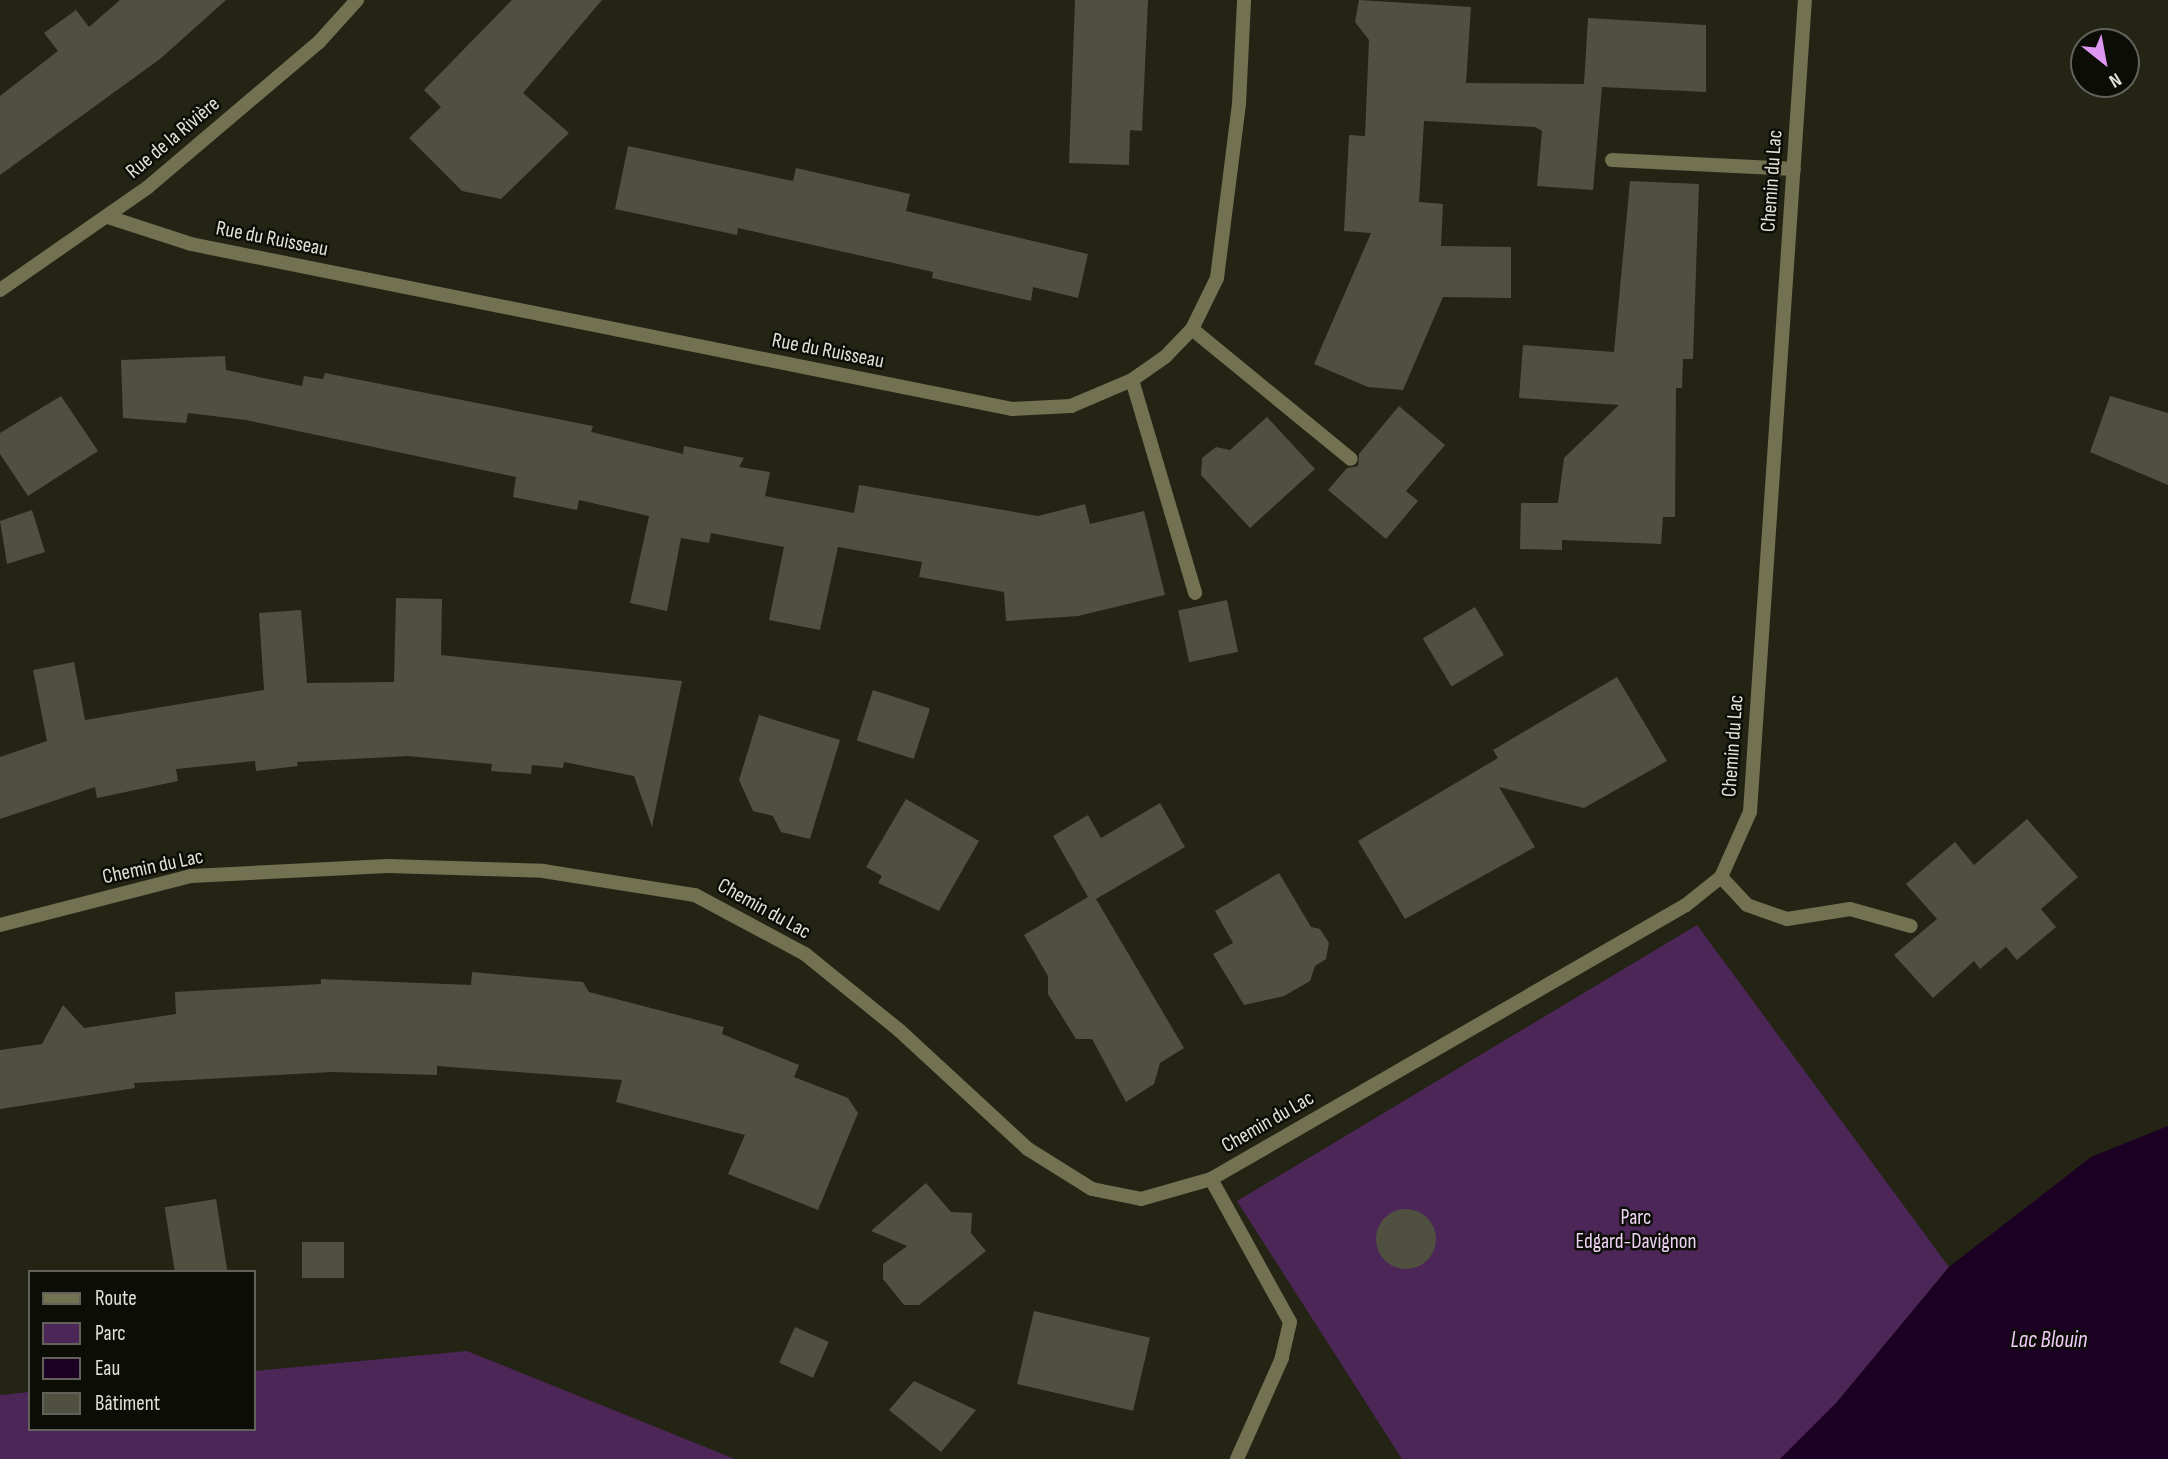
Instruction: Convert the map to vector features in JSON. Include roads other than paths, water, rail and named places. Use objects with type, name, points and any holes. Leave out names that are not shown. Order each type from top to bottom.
[{"type":"street","name":"Rue de la Rivière","points":[[0,290],[108,217],[319,42],[357,0]]},
{"type":"street","name":"Rue du Ruisseau","points":[[108,217],[191,244],[1012,410],[1070,406],[1132,380],[1192,329],[1217,278],[1238,104],[1244,0]]},
{"type":"street","name":"Chemin du Lac","points":[[0,925],[191,876],[375,867],[542,871],[695,895],[805,954],[900,1031],[1028,1149],[1093,1188],[1141,1199],[1211,1179],[1686,905],[1721,877],[1750,812],[1805,0]]},
{"type":"street","points":[[1612,160],[1794,169]]},
{"type":"street","points":[[1192,329],[1351,459]]},
{"type":"street","points":[[1132,380],[1195,593]]},
{"type":"street","points":[[1721,877],[1747,905],[1787,919],[1850,909],[1911,926]]},
{"type":"street","points":[[1211,1179],[1290,1322],[1282,1358],[1237,1459]]},
{"type":"water","name":"Lac Blouin","points":[[2168,1126],[2168,1459],[1780,1459],[1837,1402],[1949,1267],[2091,1157]]},
{"type":"park label","name":"Parc Edgard-Davignon","points":[[1636,1230]]}]
